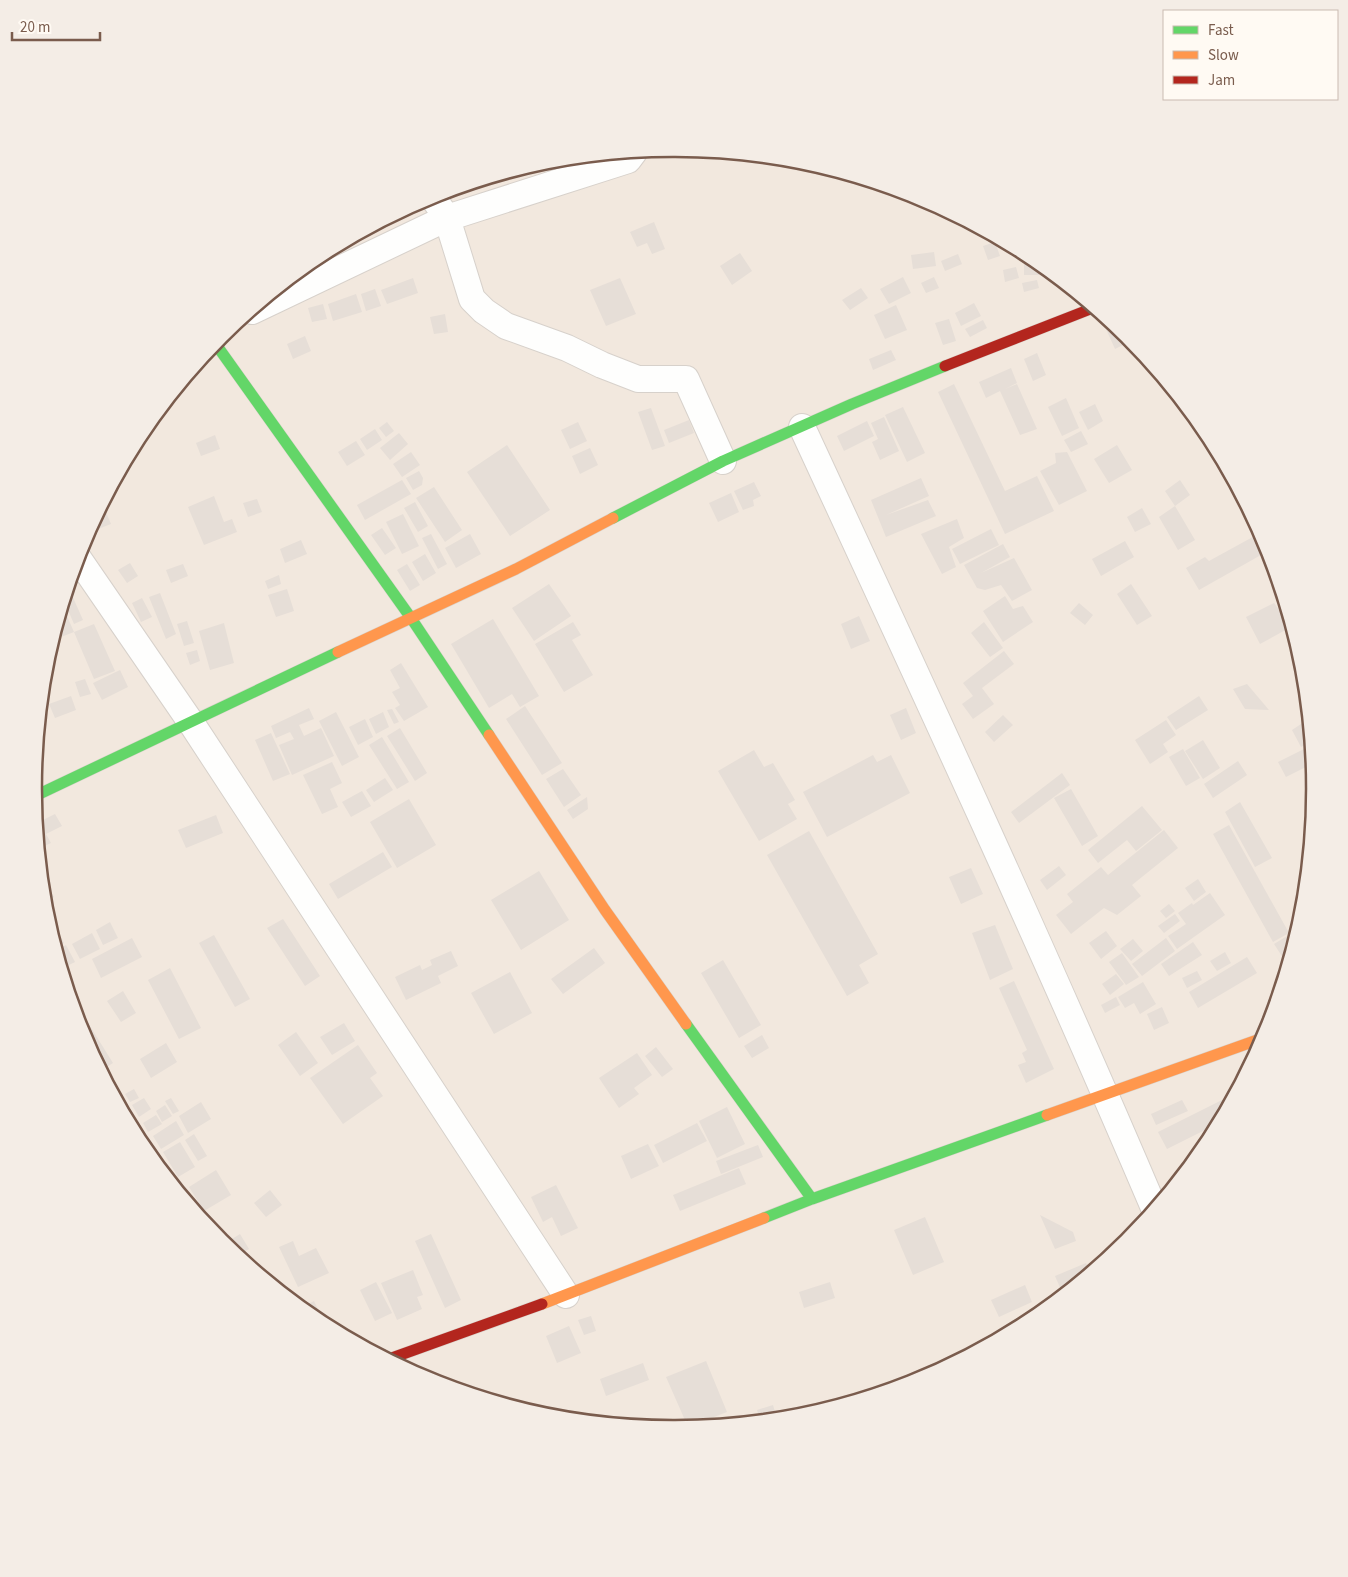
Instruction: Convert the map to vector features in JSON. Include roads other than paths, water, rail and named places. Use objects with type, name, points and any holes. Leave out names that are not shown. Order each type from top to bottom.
[{"type":"street","points":[[274,301],[447,218],[629,158]]},
{"type":"street","points":[[437,203],[447,218],[472,299],[484,311],[506,326],[567,348],[602,365],[638,379],[686,379],[723,461]]},
{"type":"street","points":[[42,792],[516,569],[723,461],[802,428],[861,400],[1086,310]]},
{"type":"street","points":[[220,350],[412,618],[605,910],[812,1199]]},
{"type":"street","points":[[802,428],[955,756],[1106,1094],[1151,1202]]},
{"type":"street","points":[[84,566],[190,721],[566,1295]]},
{"type":"street","points":[[397,1356],[566,1295],[812,1199],[1252,1042]]}]
